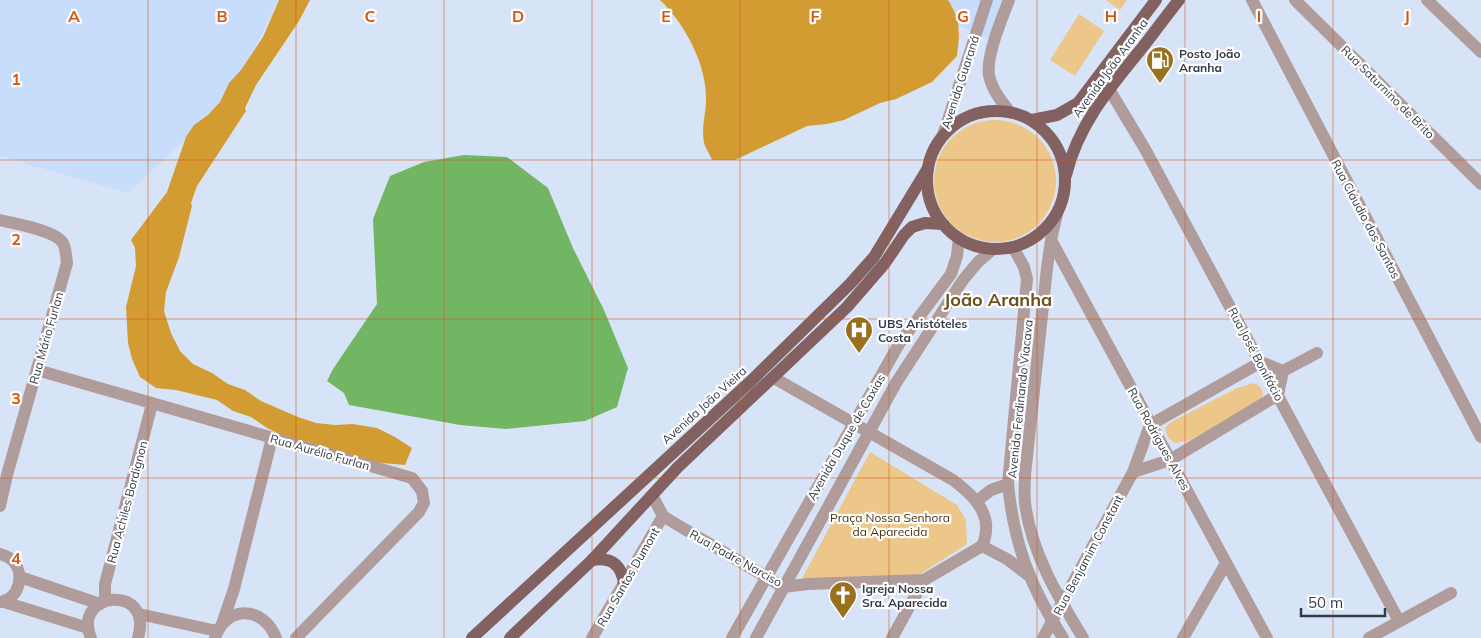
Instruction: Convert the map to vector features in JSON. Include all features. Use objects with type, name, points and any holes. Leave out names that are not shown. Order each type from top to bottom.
[{"type":"main road","name":"Avenida João Aranha","points":[[1032,120],[1057,115],[1078,103],[1156,0]]},
{"type":"main road","name":"Avenida João Aranha","points":[[1065,179],[1074,147],[1082,129],[1110,89],[1179,0]]},
{"type":"main road","points":[[992,110],[1010,112],[1032,120],[1047,133],[1059,150],[1065,179],[1064,195],[1058,210],[1040,234],[1013,247],[993,249],[975,246],[958,238],[942,224],[932,207],[927,188],[928,168],[933,151],[943,135],[957,122],[973,114],[992,110]]},
{"type":"main road","name":"Avenida João Vieira","points":[[472,638],[751,381],[850,284],[874,257],[928,168]]},
{"type":"main road","points":[[510,638],[592,560],[678,467],[847,307],[912,227],[925,223],[942,224]]},
{"type":"main road","points":[[592,560],[600,559],[615,563],[620,568],[624,583]]},
{"type":"street","name":"Avenida Guaraná","points":[[943,135],[987,0]]},
{"type":"street","name":"Avenida Guaraná","points":[[1009,0],[989,66],[989,76],[999,98],[1010,112]]},
{"type":"street","name":"Rua Cláudio dos Santos","points":[[1252,0],[1481,437]]},
{"type":"street","name":"Rua Saturnino de Brito","points":[[1295,0],[1481,184]]},
{"type":"street","points":[[1427,0],[1478,44]]},
{"type":"street","name":"Rua José Bonifácio","points":[[1110,89],[1145,149],[1261,362],[1399,621]]},
{"type":"street","name":"Avenida Ferdinando Viacava","points":[[1058,210],[1051,240],[1025,475],[1025,503],[1042,564],[1062,604],[1083,638]]},
{"type":"street","name":"Rua Mário Furlan","points":[[0,220],[56,236],[63,243],[67,263],[37,370],[3,474],[0,506]]},
{"type":"street","name":"Avenida Duque de Caxias","points":[[732,638],[899,344],[951,274],[958,256],[958,238]]},
{"type":"street","name":"Rua Rodrigues Alves","points":[[1051,240],[1267,638]]},
{"type":"street","name":"Avenida Ferdinando Viacava","points":[[1013,247],[1024,267],[1027,279],[1008,484],[1012,516],[1019,548],[1029,575],[1052,622],[1063,638]]},
{"type":"street","name":"Avenida Duque de Caxias","points":[[756,638],[896,383],[963,280],[978,262],[993,249]]},
{"type":"street","points":[[1133,472],[1170,460],[1278,395],[1283,372],[1317,353]]},
{"type":"street","points":[[1150,425],[1261,362],[1283,372]]},
{"type":"street","name":"Rua Aurélio Furlan","points":[[37,370],[412,478],[422,491],[424,503],[419,512],[296,638]]},
{"type":"street","points":[[774,378],[953,480],[977,501],[986,524],[986,538],[982,546],[1007,559],[1029,575]]},
{"type":"street","name":"Rua Achiles Bordignon","points":[[102,602],[152,404]]},
{"type":"street","name":"Rua Benjamim Constant","points":[[1043,638],[1133,472],[1150,425]]},
{"type":"street","points":[[218,631],[234,589],[272,438]]},
{"type":"street","points":[[977,501],[991,490],[1008,484]]},
{"type":"street","name":"Rua Padre Narciso","points":[[652,495],[664,516],[783,586],[924,580],[982,546]]},
{"type":"street","name":"Rua Santos Dumont","points":[[592,638],[664,516]]},
{"type":"street","points":[[0,554],[14,562],[20,577],[19,587],[13,596],[2,602]]},
{"type":"street","points":[[1183,638],[1226,563]]},
{"type":"street","points":[[20,577],[102,602]]},
{"type":"street","points":[[892,638],[924,580]]},
{"type":"street","points":[[234,589],[240,614]]},
{"type":"street","points":[[1369,638],[1451,593]]},
{"type":"street","points":[[2,602],[90,633],[90,614],[102,602],[114,599],[124,601],[133,606],[139,614],[142,627],[138,638]]},
{"type":"street","points":[[218,631],[230,617],[249,613],[266,621],[276,638]]},
{"type":"street","points":[[139,614],[218,631]]},
{"type":"street","name":"Rua Aurélio Furlan","points":[[276,638],[308,626]]},
{"type":"shaded area","points":[[0,0],[278,0],[256,46],[213,114],[128,193],[0,156]]},
{"type":"shaded area","points":[[279,0],[310,0],[299,21],[256,85],[245,108],[246,111],[197,186],[191,203],[192,206],[179,257],[166,292],[164,311],[171,333],[180,351],[193,364],[212,373],[228,384],[245,390],[261,401],[298,417],[316,423],[353,424],[377,428],[412,448],[405,465],[347,460],[286,437],[267,428],[251,417],[233,411],[217,400],[176,390],[156,388],[140,377],[132,359],[128,343],[126,307],[136,266],[135,248],[131,240],[167,192],[186,137],[194,125],[208,115],[220,102],[229,83],[241,70],[263,37]]},
{"type":"shaded area","points":[[660,0],[947,0],[958,19],[957,56],[932,82],[896,99],[880,103],[844,120],[807,126],[735,160],[712,160],[703,137],[706,105],[703,73],[686,33]]},
{"type":"shaded area","points":[[897,0],[1003,0],[989,38]]},
{"type":"shaded area","points":[[464,155],[507,157],[548,188],[573,248],[604,310],[628,368],[617,407],[585,421],[506,429],[460,425],[349,405],[344,393],[327,381],[333,369],[377,304],[373,219],[390,176],[424,162]]},
{"type":"green space","points":[[1106,0],[1127,0],[1120,10]]},
{"type":"green space","points":[[1079,14],[1104,31],[1075,76],[1050,60]]},
{"type":"green space","points":[[995,120],[1018,124],[1038,138],[1052,158],[1056,181],[1052,204],[1038,224],[1018,238],[995,242],[972,238],[952,224],[938,204],[934,181],[938,158],[952,138],[972,124]]},
{"type":"green space","points":[[1253,383],[1260,387],[1263,392],[1263,395],[1256,404],[1188,441],[1175,443],[1168,438],[1165,428],[1171,422],[1237,388]]},
{"type":"green space","name":"Praça Nossa Senhora da Aparecida","points":[[870,452],[957,505],[966,520],[967,544],[919,575],[800,582]]},
{"type":"place","name":"Posto João Aranha","points":[[1160,84]]},
{"type":"place","name":"UBS Aristóteles Costa","points":[[859,354]]},
{"type":"place","name":"Igreja Nossa Sra. Aparecida","points":[[843,619]]},
{"type":"district","name":"João Aranha","points":[[998,299]]}]
